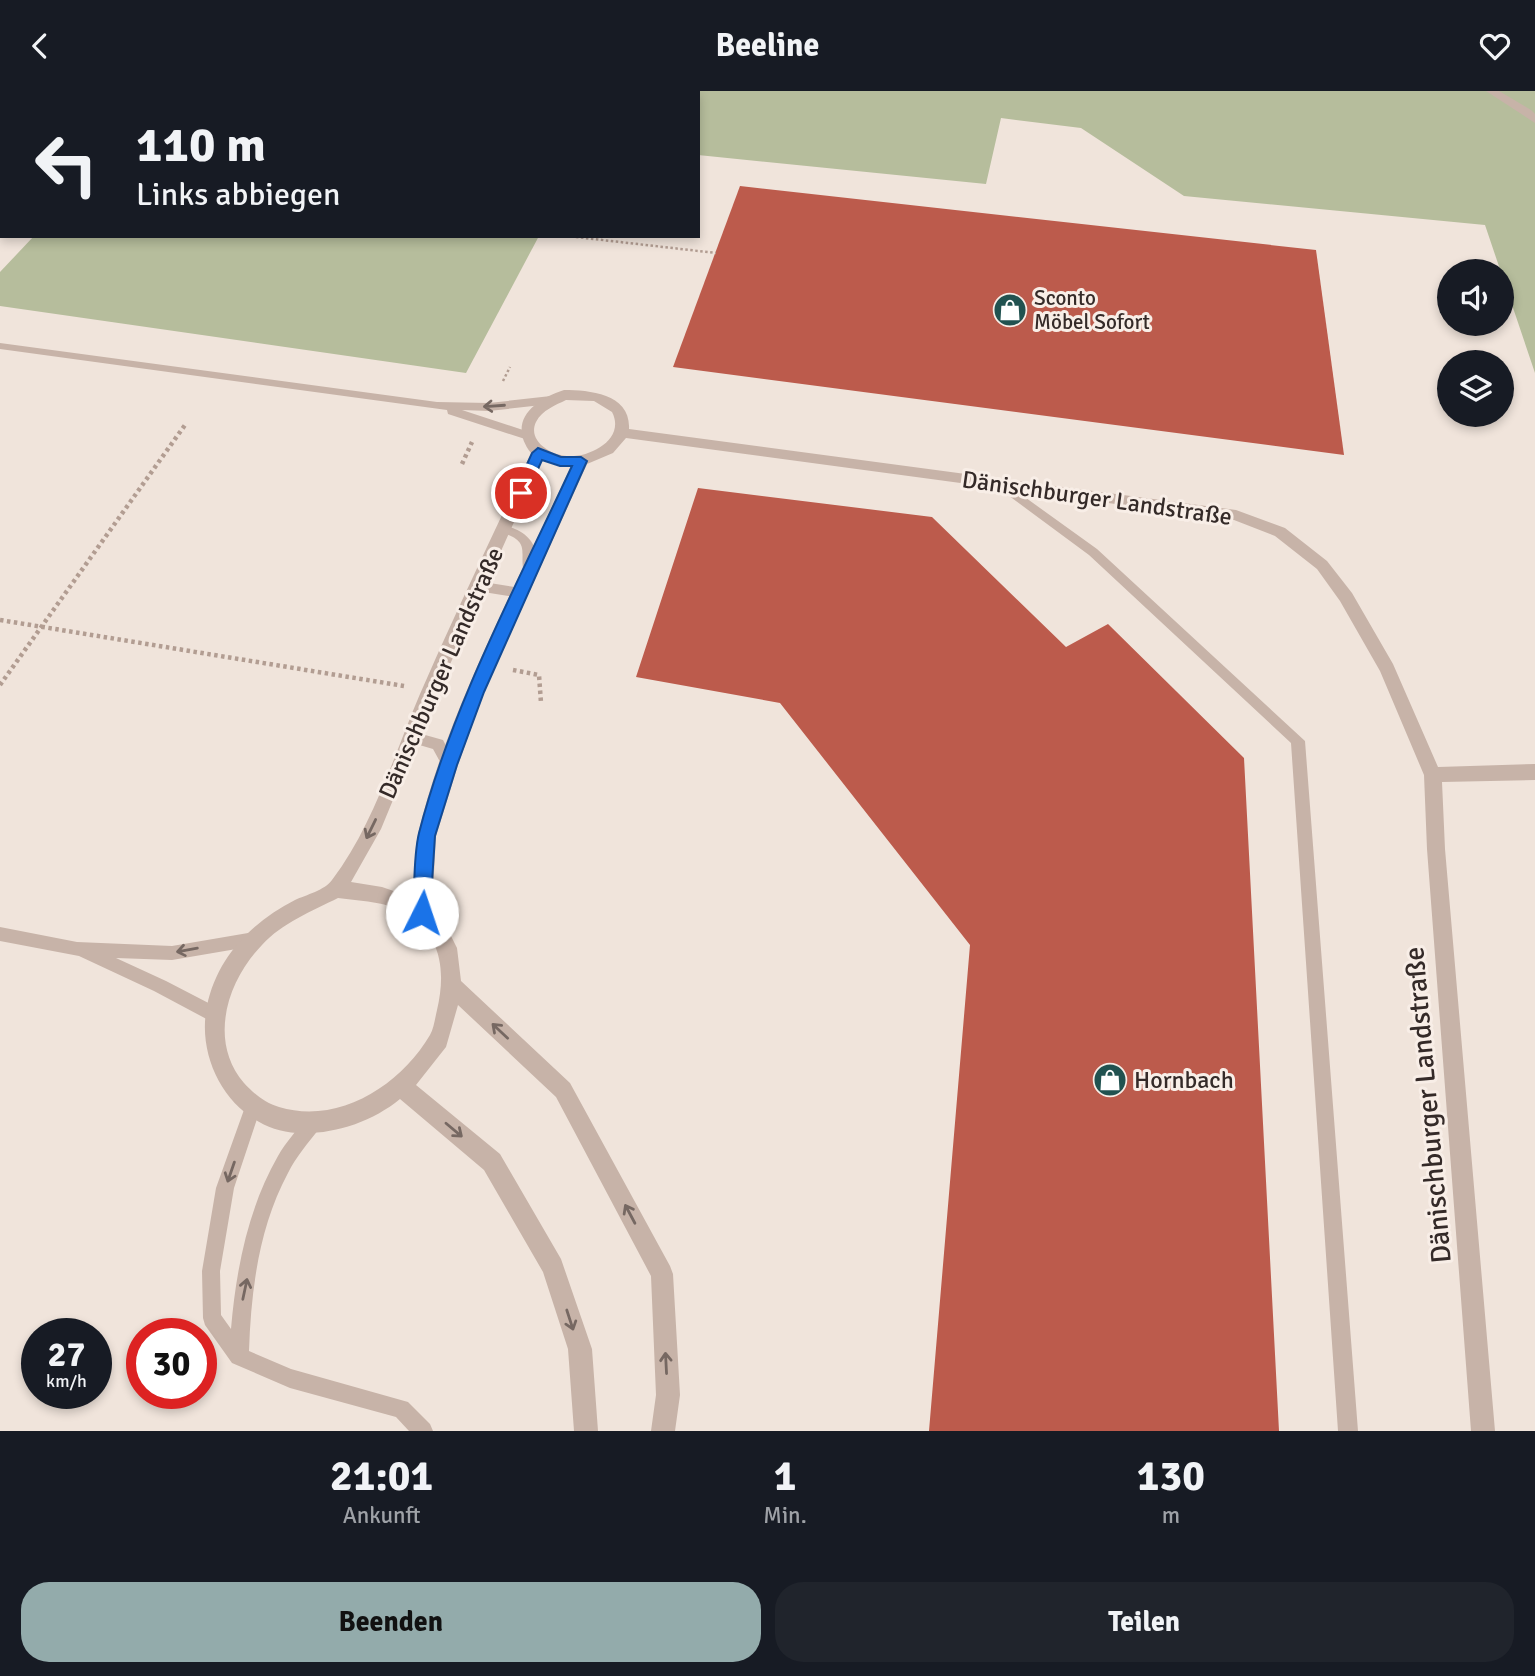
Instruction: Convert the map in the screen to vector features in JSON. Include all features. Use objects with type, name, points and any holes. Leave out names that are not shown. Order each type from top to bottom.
[{"type":"street","points":[[1491,91],[1527,112],[1535,120]]},
{"type":"street","points":[[564,395],[587,395],[603,399],[615,407],[622,418],[623,433],[615,444],[600,455],[581,461],[560,461],[538,453],[531,447],[525,435],[529,417],[551,400],[564,395]]},
{"type":"street","name":"Dänischburger Landstraße","points":[[623,433],[1236,515],[1280,532],[1322,565],[1346,597],[1387,670],[1433,775],[1436,849],[1483,1431]]},
{"type":"street","name":"Dänischburger Landstraße","points":[[337,889],[372,829],[430,691],[538,453]]},
{"type":"street","name":"Dänischburger Landstraße","points":[[422,913],[427,836],[449,765],[488,665],[581,461]]},
{"type":"street","points":[[1433,775],[1535,772]]},
{"type":"street","points":[[337,889],[388,896],[422,913],[440,934],[452,963],[454,988],[439,1039],[401,1086],[371,1107],[343,1118],[313,1123],[278,1119],[253,1107],[229,1084],[214,1047],[214,1015],[229,974],[254,939],[283,915],[337,889]]},
{"type":"street","points":[[454,988],[563,1090],[662,1274],[668,1395],[663,1431]]},
{"type":"street","points":[[401,1086],[492,1161],[553,1268],[580,1349],[586,1431]]},
{"type":"lane","points":[[0,346],[437,406],[489,407],[551,400]]},
{"type":"lane","points":[[437,406],[525,435]]},
{"type":"lane","points":[[1001,484],[1093,552],[1298,741],[1348,1431]]},
{"type":"lane","points":[[504,529],[519,532],[530,546],[528,575]]},
{"type":"lane","points":[[477,586],[521,593]]},
{"type":"lane","points":[[411,737],[438,744],[449,765]]},
{"type":"lane","points":[[0,934],[77,949],[172,953],[254,939]]},
{"type":"lane","points":[[77,949],[160,986],[214,1015]]},
{"type":"lane","points":[[253,1107],[225,1188],[211,1271],[212,1318],[239,1356],[290,1378],[401,1409],[424,1431]]},
{"type":"lane","points":[[239,1356],[241,1307],[257,1233],[279,1171],[313,1123]]},
{"type":"path","points":[[592,238],[716,253]]},
{"type":"path","points":[[0,685],[185,425]]},
{"type":"path","points":[[0,620],[430,691]]},
{"type":"path","points":[[488,665],[539,675],[541,703]]},
{"type":"green space","points":[[700,91],[1535,91],[1535,373],[1514,311],[1514,259],[1496,259],[1485,225],[1184,196],[1081,128],[1001,118],[986,184],[700,155]]},
{"type":"green space","points":[[32,238],[538,238],[466,373],[0,306],[0,272]]},
{"type":"building","name":"Sconto Möbel Sofort","points":[[740,186],[1316,250],[1344,455],[673,367]]},
{"type":"building","name":"Hornbach","points":[[698,488],[932,517],[1066,647],[1108,624],[1244,758],[1279,1431],[929,1431],[970,945],[780,703],[636,677]]},
{"type":"place","name":"Sconto Möbel Sofort","points":[[1010,310]]},
{"type":"place","name":"Hornbach","points":[[1110,1080]]},
{"type":"route","points":[[422,913],[427,836],[449,765],[476,692],[581,461],[560,461],[538,453],[521,493]]}]
